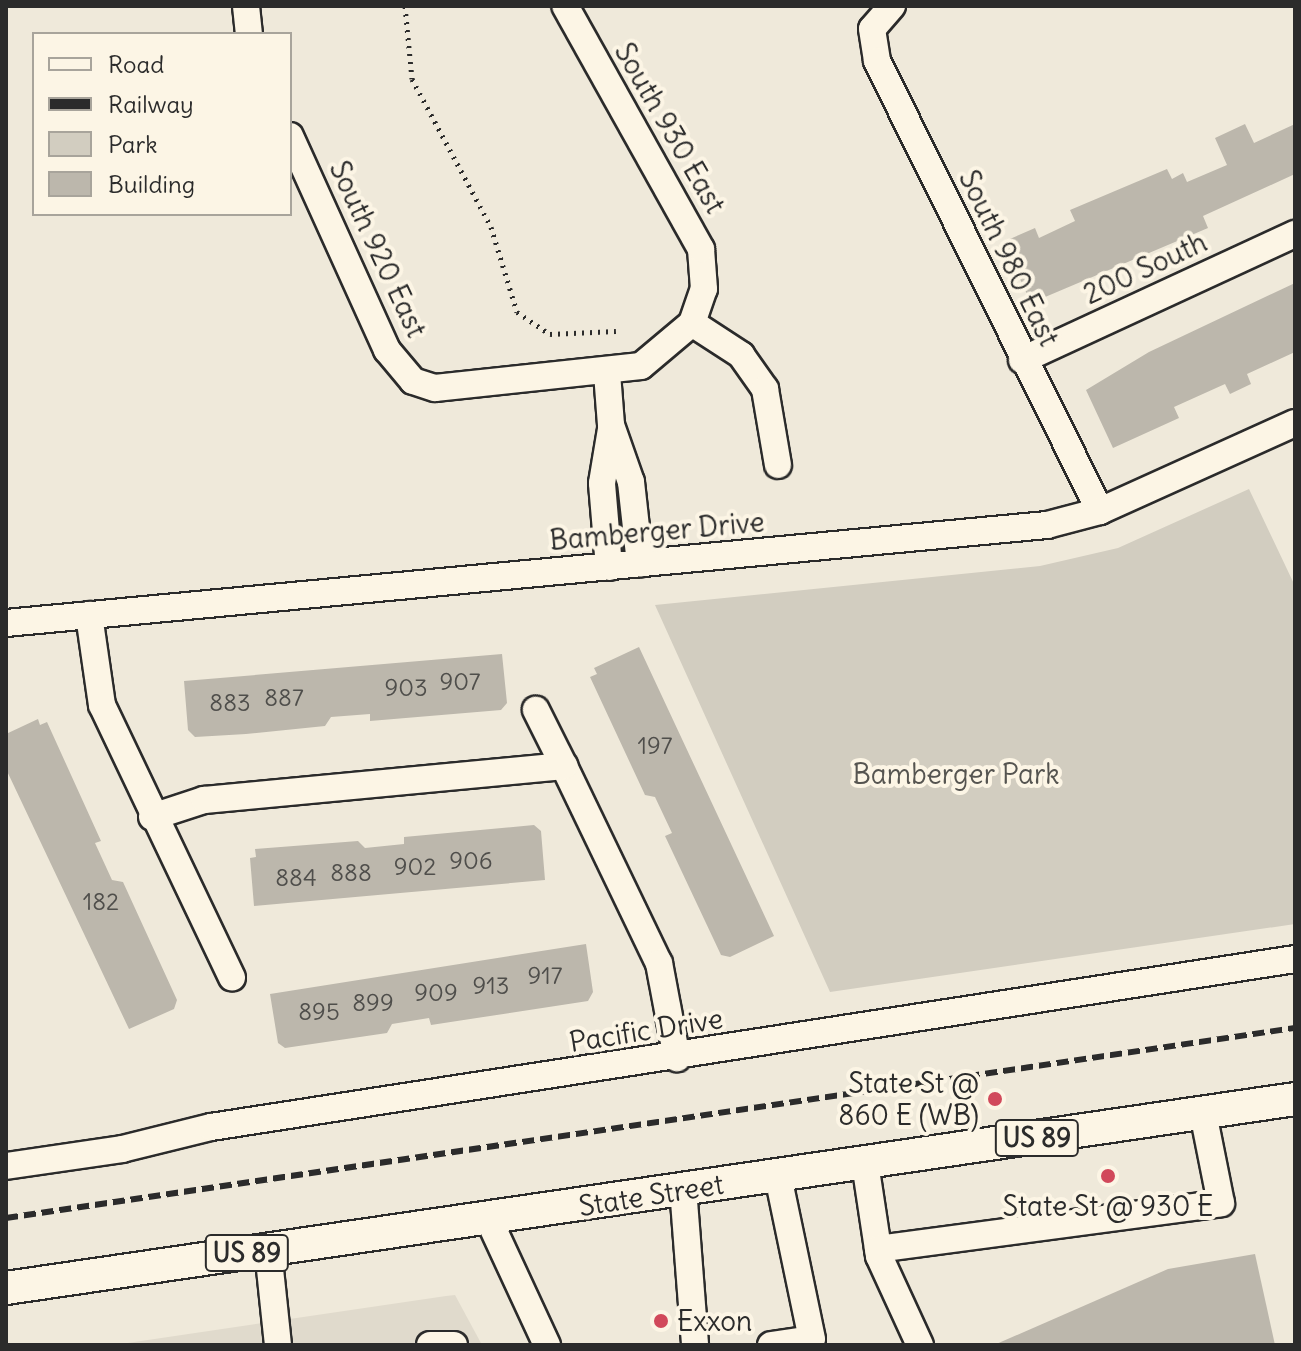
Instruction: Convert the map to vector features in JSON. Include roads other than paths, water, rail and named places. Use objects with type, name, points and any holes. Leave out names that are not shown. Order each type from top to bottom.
[{"type":"main road","name":"State Street","points":[[6,1288],[489,1220],[683,1188],[1295,1099]]},
{"type":"street","points":[[246,6],[249,32]]},
{"type":"street","name":"South 930 East","points":[[565,6],[693,225],[705,267],[692,323]]},
{"type":"street","name":"South 980 East","points":[[892,6],[872,29],[877,61],[1022,360],[1100,511]]},
{"type":"street","name":"South 920 East","points":[[292,140],[387,350],[413,381],[435,388],[607,373]]},
{"type":"street","name":"200 South","points":[[1022,360],[1295,234]]},
{"type":"street","points":[[609,567],[602,483],[611,425],[607,373],[641,366],[692,323],[741,355],[765,389],[778,465]]},
{"type":"street","points":[[611,425],[631,482],[640,564]]},
{"type":"street","name":"Bamberger Drive","points":[[6,623],[1004,530],[1100,511],[1294,427]]},
{"type":"street","points":[[89,615],[102,705],[152,817],[232,978]]},
{"type":"street","points":[[536,710],[659,963],[677,1058]]},
{"type":"street","points":[[152,817],[204,800],[564,766]]},
{"type":"street","name":"Pacific Drive","points":[[6,1166],[122,1149],[211,1127],[677,1058],[885,1019],[1295,959]]},
{"type":"street","points":[[878,1249],[1221,1203],[1203,1113]]},
{"type":"street","points":[[865,1163],[878,1249],[920,1345]]},
{"type":"street","points":[[771,1345],[812,1339],[778,1176]]},
{"type":"street","points":[[683,1188],[695,1345]]},
{"type":"street","points":[[489,1220],[547,1345]]},
{"type":"street","points":[[268,1250],[278,1345]]},
{"type":"street","points":[[430,1345],[454,1345]]},
{"type":"railway","points":[[6,1218],[1295,1028]]},
{"type":"place","name":"State St @ 860 E (WB)","points":[[995,1099]]},
{"type":"place","name":"State St @ 930 E","points":[[1108,1176]]},
{"type":"place","name":"Exxon","points":[[661,1321]]},
{"type":"park label","name":"Bamberger Park","points":[[956,774]]}]
